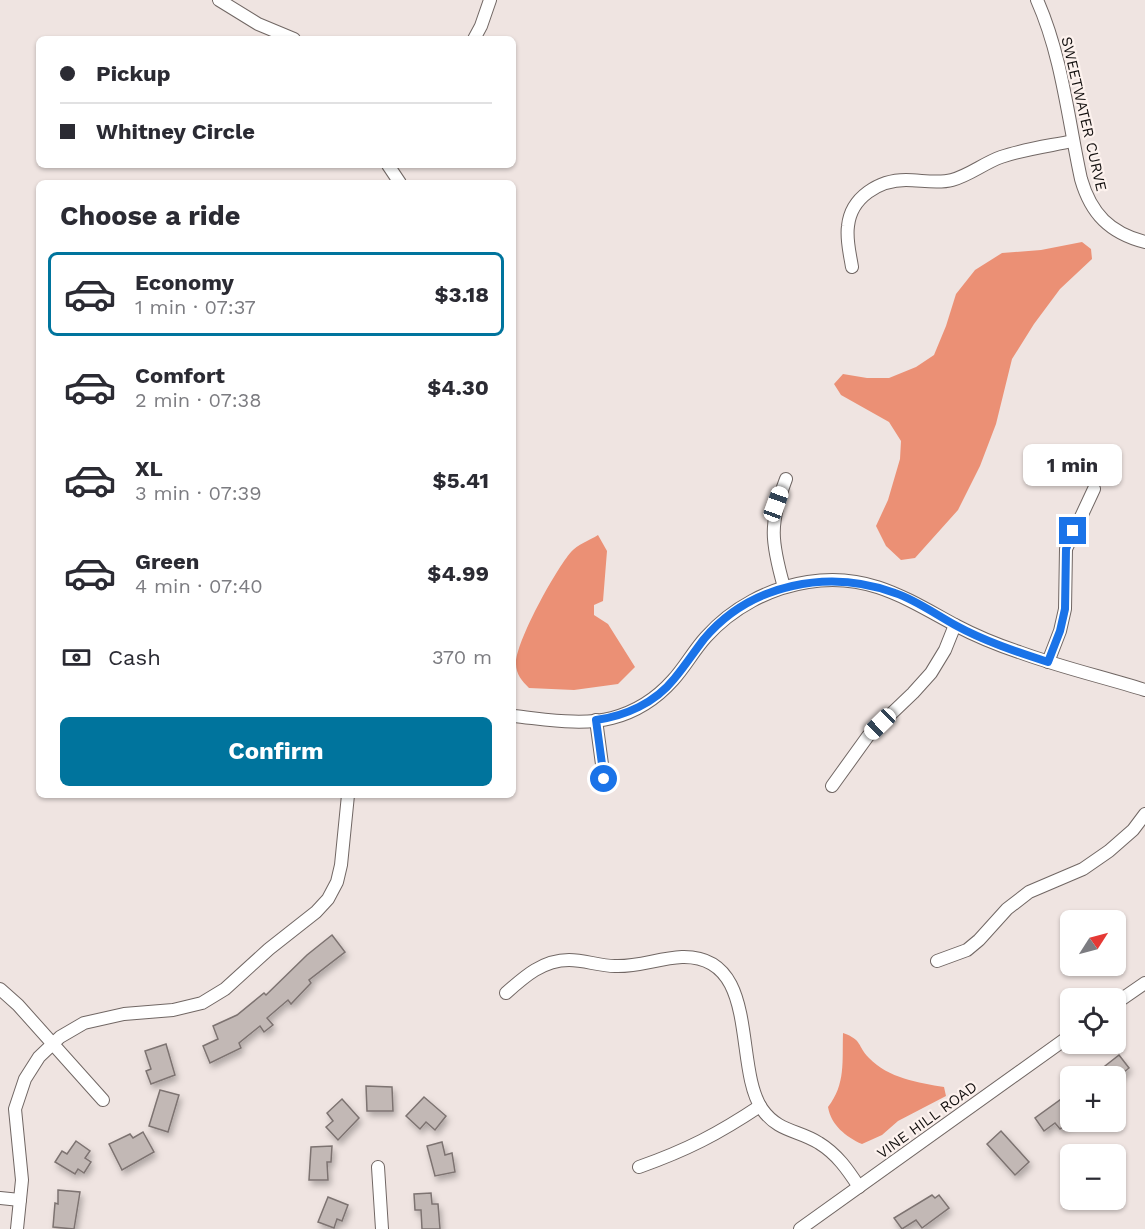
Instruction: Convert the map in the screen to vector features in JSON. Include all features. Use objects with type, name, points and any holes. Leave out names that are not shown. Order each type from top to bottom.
[{"type":"street","points":[[219,0],[258,24],[287,36]]},
{"type":"street","points":[[476,36],[490,0]]},
{"type":"street","name":"SWEETWATER CURVE","points":[[1037,0],[1049,27],[1057,57],[1086,198],[1098,215],[1113,229],[1145,242]]},
{"type":"street","points":[[852,267],[847,240],[848,224],[853,209],[874,187],[890,181],[949,181],[1003,156],[1073,141]]},
{"type":"street","points":[[783,587],[772,542],[776,504],[786,479]]},
{"type":"street","points":[[1048,662],[1060,631],[1065,609],[1066,549],[1094,489]]},
{"type":"street","points":[[516,716],[579,721],[612,718],[635,710],[674,680],[706,637],[728,616],[753,600],[783,587],[809,582],[839,581],[868,584],[897,593],[955,625],[1018,652],[1145,690]]},
{"type":"street","points":[[832,786],[868,736],[931,673],[945,650],[955,625]]},
{"type":"street","points":[[596,720],[604,779]]},
{"type":"street","points":[[17,1229],[22,1180],[15,1109],[25,1079],[39,1057],[53,1043],[84,1023],[124,1014],[173,1010],[202,1004],[225,989],[316,912],[328,899],[337,882],[341,865],[348,798]]},
{"type":"street","points":[[937,961],[967,950],[1007,909],[1029,892],[1083,869],[1110,851],[1133,830],[1145,814]]},
{"type":"street","points":[[506,993],[537,967],[553,962],[569,960],[613,967],[640,965],[682,957],[714,966],[725,976],[734,990],[753,1083],[760,1106],[775,1122],[789,1131],[819,1143],[833,1154],[846,1167],[859,1187]]},
{"type":"street","points":[[1126,996],[1145,983]]},
{"type":"street","points":[[0,989],[18,1005],[103,1100]]},
{"type":"street","name":"VINE HILL ROAD","points":[[800,1229],[1060,1043]]},
{"type":"street","points":[[639,1167],[699,1143],[760,1106]]},
{"type":"street","points":[[378,1167],[382,1229]]},
{"type":"street","points":[[0,1198],[20,1200]]},
{"type":"shaded area","points":[[1082,242],[1091,249],[1092,259],[1060,289],[1012,359],[996,424],[980,466],[958,510],[915,558],[901,560],[886,546],[876,526],[888,500],[900,459],[901,441],[889,422],[841,395],[834,384],[843,374],[867,378],[889,378],[916,367],[934,355],[956,294],[975,270],[1002,253],[1041,250]]},
{"type":"shaded area","points":[[598,535],[607,551],[603,601],[594,605],[594,615],[608,624],[635,667],[618,684],[574,690],[529,688],[520,677],[516,664],[517,654],[529,624],[564,561],[580,545]]},
{"type":"shaded area","points":[[843,1033],[857,1041],[865,1054],[885,1070],[914,1081],[944,1087],[946,1096],[898,1121],[882,1135],[862,1144],[850,1138],[836,1125],[828,1107],[838,1090],[840,1081],[843,1063]]},
{"type":"building","points":[[332,935],[345,952],[309,980],[311,983],[291,1004],[288,1000],[267,1018],[273,1025],[264,1032],[260,1026],[239,1043],[241,1048],[210,1063],[203,1046],[218,1039],[213,1026],[237,1015],[264,993],[266,995],[307,955]]},
{"type":"building","points":[[166,1044],[175,1075],[151,1084],[146,1071],[151,1069],[145,1051]]},
{"type":"building","points":[[1119,1055],[1129,1068],[1126,1070],[1126,1066],[1105,1066]]},
{"type":"building","points":[[366,1086],[392,1087],[393,1111],[367,1111]]},
{"type":"building","points":[[160,1090],[179,1095],[168,1132],[149,1126]]},
{"type":"building","points":[[424,1097],[446,1116],[435,1130],[426,1122],[420,1129],[406,1116]]},
{"type":"building","points":[[342,1099],[359,1118],[338,1140],[326,1127],[333,1121],[327,1113]]},
{"type":"building","points":[[1060,1100],[1060,1129],[1055,1123],[1044,1131],[1035,1118]]},
{"type":"building","points":[[1001,1131],[1029,1162],[1015,1175],[987,1144]]},
{"type":"building","points":[[143,1132],[154,1152],[122,1170],[109,1144],[130,1134],[133,1138]]},
{"type":"building","points":[[76,1141],[90,1151],[85,1158],[91,1162],[84,1173],[78,1169],[75,1174],[55,1162],[62,1151],[67,1154]]},
{"type":"building","points":[[442,1142],[445,1155],[452,1153],[455,1172],[435,1176],[427,1146]]},
{"type":"building","points":[[332,1146],[331,1162],[327,1162],[328,1180],[309,1180],[311,1147]]},
{"type":"building","points":[[58,1190],[80,1192],[74,1229],[53,1227],[55,1203],[58,1204]]},
{"type":"building","points":[[431,1193],[432,1204],[438,1204],[440,1229],[422,1229],[421,1210],[415,1210],[414,1194]]},
{"type":"building","points":[[932,1195],[935,1198],[939,1195],[949,1208],[922,1228],[916,1220],[902,1229],[894,1218]]},
{"type":"building","points":[[328,1197],[348,1205],[342,1221],[337,1219],[334,1228],[318,1222]]},
{"type":"route","points":[[604,779],[596,720],[612,718],[635,710],[655,696],[674,680],[706,637],[728,616],[753,600],[783,587],[809,582],[839,581],[868,584],[897,593],[969,632],[1048,662],[1060,631],[1065,609],[1066,549],[1073,531]]}]
